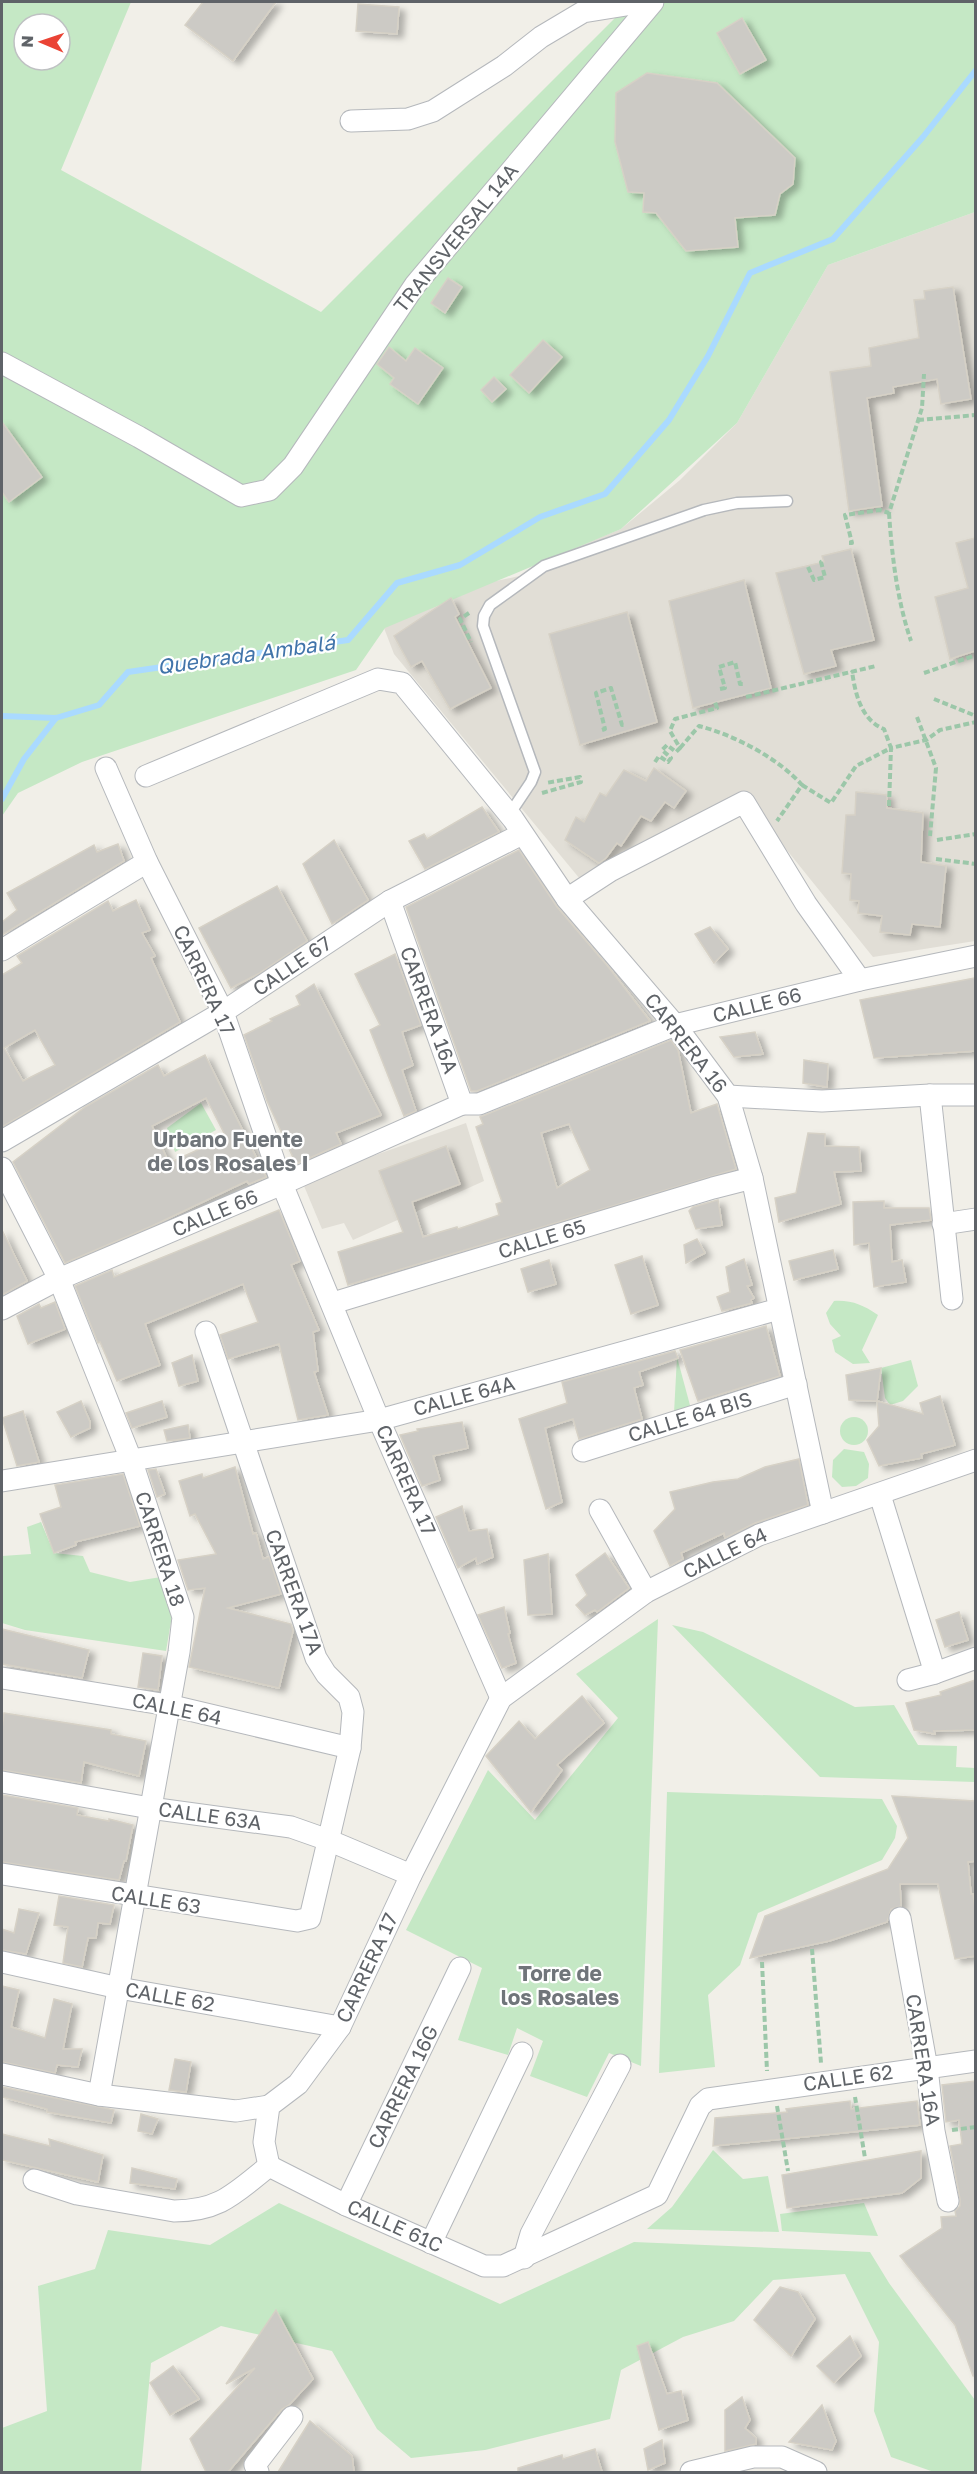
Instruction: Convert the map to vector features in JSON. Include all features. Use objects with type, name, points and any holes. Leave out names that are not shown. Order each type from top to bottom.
[{"type":"street","points":[[351,121],[385,122],[408,119],[433,111],[504,66],[541,37],[583,12],[645,2]]},
{"type":"street","name":"TRANSVERSAL 14A","points":[[2,363],[139,437],[241,496],[269,490],[293,466],[415,285],[652,2]]},
{"type":"street","name":"CARRERA 16","points":[[146,776],[378,679],[402,683],[509,815],[567,899],[675,1024],[728,1096],[752,1178],[823,1513]]},
{"type":"street","name":"CARRERA 17","points":[[106,768],[147,862],[223,1012],[282,1184],[333,1303],[379,1420],[501,1698],[411,1875],[340,2027],[298,2084],[269,2106]]},
{"type":"street","points":[[567,899],[610,871],[744,802],[806,904],[860,980]]},
{"type":"street","name":"CALLE 67","points":[[2,1141],[223,1012],[390,901],[522,834]]},
{"type":"street","points":[[2,950],[147,862]]},
{"type":"street","name":"CARRERA 16A","points":[[390,901],[471,1104]]},
{"type":"street","name":"CALLE 66","points":[[2,1309],[59,1279],[282,1184],[471,1104],[675,1024],[860,980],[975,956]]},
{"type":"street","points":[[930,1095],[952,1299]]},
{"type":"street","points":[[728,1096],[822,1101],[975,1095]]},
{"type":"street","name":"CARRERA 18","points":[[2,1168],[59,1279],[132,1462],[183,1617],[99,2095]]},
{"type":"street","name":"CALLE 65","points":[[333,1303],[752,1178]]},
{"type":"street","points":[[943,1224],[975,1219]]},
{"type":"street","name":"CALLE 64A","points":[[2,1481],[132,1462],[379,1420],[779,1310]]},
{"type":"street","name":"CARRERA 17A","points":[[206,1332],[316,1658],[326,1674],[349,1696],[353,1712],[350,1748],[310,1918]]},
{"type":"street","name":"CALLE 64 BIS","points":[[583,1451],[796,1384]]},
{"type":"street","name":"CALLE 64","points":[[501,1698],[646,1592],[759,1535],[880,1495],[975,1460]]},
{"type":"street","points":[[880,1495],[935,1673]]},
{"type":"street","points":[[600,1509],[646,1592]]},
{"type":"street","points":[[908,1680],[975,1658]]},
{"type":"street","name":"CALLE 64","points":[[2,1678],[168,1705],[350,1748]]},
{"type":"street","name":"CALLE 63A","points":[[2,1782],[150,1808],[291,1827],[411,1875]]},
{"type":"street","name":"CALLE 63","points":[[2,1875],[297,1921],[310,1918]]},
{"type":"street","name":"CARRERA 16A","points":[[900,1918],[927,2068],[934,2132],[948,2201]]},
{"type":"street","name":"CALLE 62","points":[[2,1962],[119,1988],[340,2027]]},
{"type":"street","name":"CARRERA 16G","points":[[346,2205],[460,1968]]},
{"type":"street","points":[[431,2243],[522,2053]]},
{"type":"street","name":"CALLE 62","points":[[657,2195],[700,2106],[708,2099],[975,2061]]},
{"type":"street","points":[[524,2258],[531,2234],[620,2065]]},
{"type":"street","points":[[2,2073],[99,2095],[236,2111],[269,2106],[264,2142],[269,2166],[223,2202],[189,2211],[174,2211],[77,2194],[34,2180]]},
{"type":"street","name":"CALLE 61C","points":[[269,2166],[346,2205],[484,2266],[503,2266],[524,2258],[657,2195]]},
{"type":"street","points":[[257,2469],[292,2417]]},
{"type":"street","points":[[691,2472],[753,2457],[782,2457],[816,2472]]},
{"type":"lane","points":[[509,815],[535,772],[483,626],[484,616],[490,606],[544,566],[608,543],[704,510],[737,502],[786,501]]},
{"type":"path","points":[[911,641],[904,621],[894,566],[889,513],[922,408],[924,374]]},
{"type":"path","points":[[918,420],[975,414]]},
{"type":"path","points":[[849,543],[852,543],[845,515],[880,510],[891,504]]},
{"type":"path","points":[[880,510],[889,513]]},
{"type":"path","points":[[808,567],[814,580],[825,577],[821,562],[824,561]]},
{"type":"path","points":[[924,673],[975,655]]},
{"type":"path","points":[[720,688],[725,688],[719,667],[735,662],[740,684],[743,684]]},
{"type":"path","points":[[746,697],[876,666]]},
{"type":"path","points":[[852,671],[855,695],[873,725],[884,729],[891,748],[889,806]]},
{"type":"path","points":[[603,730],[606,729],[596,693],[611,688],[622,725],[626,724]]},
{"type":"path","points":[[934,699],[975,716]]},
{"type":"path","points":[[680,748],[670,730],[675,719],[717,708],[715,702]]},
{"type":"path","points":[[917,717],[936,768],[930,836]]},
{"type":"path","points":[[656,762],[659,756],[668,762],[671,758],[662,750],[667,745],[676,752],[699,726],[724,732],[789,770],[802,785],[831,803],[856,766],[891,748],[926,740],[940,730],[975,722]]},
{"type":"path","points":[[535,795],[581,782],[580,777],[546,783],[551,776]]},
{"type":"path","points":[[771,830],[802,785]]},
{"type":"path","points":[[937,840],[975,834]]},
{"type":"path","points":[[936,859],[975,864]]},
{"type":"path","points":[[812,1949],[822,2082]]},
{"type":"path","points":[[762,1962],[771,2089],[788,2171]]},
{"type":"path","points":[[852,2078],[865,2158]]},
{"type":"shaded area","points":[[975,212],[975,941],[873,957],[753,808],[580,879],[394,654],[384,628],[459,589],[538,572],[574,548],[621,529],[680,480],[737,423],[828,265]]},
{"type":"shaded area","points":[[466,1123],[484,1181],[353,1240],[344,1223],[322,1229],[302,1181]]},
{"type":"green space","points":[[2,2],[131,2],[61,170],[321,312],[631,2],[975,2],[975,212],[828,265],[737,423],[621,529],[385,628],[356,670],[82,762],[18,793],[2,816]]},
{"type":"green space","points":[[201,1103],[216,1130],[175,1152],[167,1128]]},
{"type":"green space","points":[[834,1301],[857,1304],[878,1315],[862,1350],[870,1363],[853,1364],[835,1352],[832,1340],[841,1336],[830,1324],[826,1313]]},
{"type":"green space","points":[[677,1357],[691,1409],[674,1413]]},
{"type":"green space","points":[[911,1360],[918,1386],[903,1401],[890,1405],[885,1398],[881,1368]]},
{"type":"green space","points":[[854,1417],[864,1421],[868,1431],[864,1441],[854,1445],[844,1441],[840,1431],[844,1421]]},
{"type":"green space","points":[[844,1449],[864,1452],[869,1464],[868,1478],[856,1486],[842,1487],[832,1477],[833,1460]]},
{"type":"green space","points":[[41,1522],[54,1553],[83,1556],[90,1572],[130,1582],[161,1577],[173,1610],[166,1651],[25,1630],[2,1623],[2,1556],[31,1554],[27,1527]]},
{"type":"green space","points":[[658,1619],[641,2066],[609,2053],[587,2097],[530,2076],[543,2041],[517,2028],[508,2055],[458,2040],[482,1968],[406,1930],[488,1770],[535,1820],[618,1718],[576,1674]]},
{"type":"green space","points":[[672,1625],[703,1632],[855,1707],[894,1705],[918,1745],[957,1746],[956,1767],[975,1768],[975,1782],[820,1777]]},
{"type":"green space","points":[[667,1792],[882,1799],[897,1826],[895,1838],[882,1860],[758,1913],[740,1965],[708,1995],[715,2067],[659,2073]]},
{"type":"green space","points":[[713,2150],[743,2179],[768,2176],[779,2232],[647,2229],[672,2207]]},
{"type":"green space","points":[[279,2203],[500,2304],[634,2242],[870,2252],[889,2283],[975,2400],[975,2472],[934,2472],[891,2457],[874,2411],[879,2342],[845,2274],[773,2280],[734,2321],[683,2337],[621,2370],[610,2419],[485,2450],[411,2458],[377,2429],[332,2351],[221,2326],[151,2363],[141,2472],[2,2472],[2,2428],[47,2411],[38,2286],[95,2269],[108,2230],[210,2245]]},
{"type":"green space","points":[[864,2203],[878,2236],[782,2231],[780,2214]]},
{"type":"building","points":[[203,2],[276,2],[233,61],[185,25]]},
{"type":"building","points":[[358,4],[399,7],[397,34],[356,31]]},
{"type":"building","points":[[742,18],[766,60],[740,74],[717,33]]},
{"type":"building","points":[[647,73],[717,83],[795,158],[793,184],[780,194],[775,215],[735,218],[738,247],[686,251],[656,213],[643,212],[644,193],[628,192],[615,142],[616,93]]},
{"type":"building","points":[[448,278],[462,287],[445,313],[431,303]]},
{"type":"building","points":[[953,287],[971,399],[941,404],[937,379],[893,387],[894,393],[867,398],[882,506],[849,511],[830,372],[871,366],[869,348],[919,338],[914,300],[925,299],[924,291]]},
{"type":"building","points":[[543,340],[562,357],[529,393],[510,375]]},
{"type":"building","points":[[389,347],[406,361],[415,348],[443,368],[418,404],[390,384],[394,378],[377,364]]},
{"type":"building","points":[[494,377],[506,389],[492,402],[481,390]]},
{"type":"building","points":[[2,422],[42,477],[9,502],[2,492]]},
{"type":"building","points":[[975,538],[975,651],[950,659],[935,597],[968,588],[956,543]]},
{"type":"building","points":[[851,549],[874,640],[831,650],[836,666],[804,674],[776,573],[824,562],[822,556]]},
{"type":"building","points":[[744,580],[771,688],[693,708],[669,601]]},
{"type":"building","points":[[451,598],[459,614],[455,617],[491,688],[450,709],[422,661],[411,667],[394,636]]},
{"type":"building","points":[[627,612],[657,722],[580,745],[549,634]]},
{"type":"building","points":[[654,768],[686,791],[674,808],[665,802],[651,821],[641,816],[621,846],[617,843],[606,858],[599,863],[565,840],[576,817],[584,822],[600,793],[606,796],[624,770],[646,781]]},
{"type":"building","points":[[856,792],[887,795],[887,808],[923,813],[921,862],[946,866],[940,927],[912,924],[910,935],[880,932],[882,916],[858,913],[859,901],[850,900],[851,874],[842,873],[846,815],[855,815]]},
{"type":"building","points":[[482,807],[499,832],[425,869],[409,841],[424,834],[427,839]]},
{"type":"building","points":[[334,840],[368,900],[332,924],[303,864]]},
{"type":"building","points":[[118,844],[124,861],[2,935],[2,922],[17,910],[7,893],[94,845],[97,852]]},
{"type":"building","points":[[519,850],[557,907],[610,969],[650,1021],[477,1091],[471,1091],[406,907]]},
{"type":"building","points":[[277,886],[307,941],[258,974],[231,988],[199,928]]},
{"type":"building","points":[[136,900],[150,930],[142,933],[155,956],[151,958],[180,1022],[2,1127],[2,975],[22,963],[17,956],[108,901],[113,911]],"holes":[[[35,1030],[55,1065],[23,1081],[4,1048]]]},
{"type":"building","points":[[710,927],[728,949],[714,963],[695,934]]},
{"type":"building","points":[[395,954],[421,1025],[402,1032],[413,1065],[402,1070],[416,1111],[404,1116],[370,1030],[380,1025],[355,974]]},
{"type":"building","points":[[975,978],[975,1051],[874,1058],[860,1000]]},
{"type":"building","points":[[314,984],[381,1115],[336,1133],[341,1144],[296,1164],[267,1101],[244,1035],[272,1021],[270,1019],[300,1005],[296,996]]},
{"type":"building","points":[[755,1032],[763,1054],[734,1057],[720,1037]]},
{"type":"building","points":[[671,1040],[678,1050],[691,1113],[717,1104],[736,1169],[348,1285],[338,1252],[403,1232],[379,1171],[446,1146],[460,1184],[412,1202],[423,1237],[457,1227],[458,1229],[499,1215],[496,1204],[502,1202],[476,1127],[483,1124],[480,1117]],"holes":[[[569,1124],[590,1170],[557,1188],[541,1133]]]},
{"type":"building","points":[[205,1055],[266,1177],[249,1184],[247,1181],[152,1226],[65,1263],[13,1162],[85,1107],[158,1065],[164,1076]],"holes":[[[206,1098],[226,1137],[169,1163],[152,1126]]]},
{"type":"building","points":[[804,1060],[828,1064],[827,1087],[803,1083]]},
{"type":"building","points":[[808,1133],[825,1134],[825,1146],[859,1147],[861,1171],[834,1172],[841,1204],[779,1222],[775,1198],[796,1193]]},
{"type":"building","points":[[718,1200],[722,1225],[696,1229],[689,1211],[693,1207]]},
{"type":"building","points":[[884,1201],[884,1208],[929,1208],[931,1220],[890,1225],[892,1262],[902,1260],[906,1282],[874,1287],[869,1243],[854,1245],[853,1202]]},
{"type":"building","points":[[279,1210],[300,1261],[291,1265],[319,1330],[313,1332],[318,1371],[314,1372],[328,1415],[298,1420],[279,1344],[228,1359],[220,1335],[258,1322],[243,1284],[145,1324],[160,1365],[117,1381],[100,1342],[98,1343],[75,1286],[112,1270],[114,1277]]},
{"type":"building","points":[[2,1230],[27,1281],[2,1295]]},
{"type":"building","points":[[697,1239],[705,1253],[686,1263],[684,1245]]},
{"type":"building","points":[[833,1250],[838,1269],[794,1280],[789,1261]]},
{"type":"building","points":[[642,1256],[658,1305],[631,1314],[615,1265]]},
{"type":"building","points":[[744,1259],[752,1285],[747,1286],[754,1298],[751,1300],[752,1303],[722,1311],[717,1297],[730,1292],[726,1267]]},
{"type":"building","points":[[549,1260],[556,1284],[528,1292],[521,1269]]},
{"type":"building","points":[[55,1302],[65,1329],[28,1344],[17,1316],[39,1304],[41,1308]]},
{"type":"building","points":[[766,1326],[780,1376],[698,1401],[680,1350]]},
{"type":"building","points":[[675,1351],[678,1358],[639,1372],[643,1385],[634,1388],[642,1419],[579,1439],[573,1419],[545,1428],[562,1502],[546,1509],[519,1419],[567,1403],[562,1382]]},
{"type":"building","points":[[192,1355],[198,1381],[179,1386],[172,1363]]},
{"type":"building","points":[[881,1368],[877,1401],[849,1400],[846,1375]]},
{"type":"building","points":[[940,1396],[955,1445],[921,1454],[922,1458],[879,1466],[867,1440],[879,1426],[877,1401],[923,1414],[920,1403]]},
{"type":"building","points":[[81,1401],[90,1422],[90,1428],[71,1437],[57,1412]]},
{"type":"building","points":[[162,1401],[167,1417],[132,1428],[126,1413]]},
{"type":"building","points":[[23,1411],[39,1462],[17,1466],[2,1418]]},
{"type":"building","points":[[462,1422],[468,1448],[433,1456],[440,1480],[422,1486],[400,1435],[418,1431],[417,1429]]},
{"type":"building","points":[[188,1425],[190,1438],[167,1441],[164,1430]]},
{"type":"building","points":[[799,1459],[808,1505],[755,1523],[725,1538],[724,1533],[681,1553],[683,1559],[670,1566],[654,1531],[675,1509],[670,1492],[738,1479],[765,1467]]},
{"type":"building","points":[[235,1467],[253,1534],[256,1533],[263,1559],[269,1557],[281,1594],[228,1608],[291,1624],[293,1631],[279,1688],[189,1667],[205,1588],[188,1590],[178,1560],[216,1554],[195,1514],[190,1516],[179,1481],[202,1474],[203,1478]]},
{"type":"building","points":[[156,1469],[165,1494],[157,1497],[148,1470]]},
{"type":"building","points":[[123,1474],[140,1526],[75,1542],[76,1545],[54,1553],[40,1514],[61,1507],[55,1485]]},
{"type":"building","points":[[462,1506],[469,1531],[487,1529],[493,1557],[477,1564],[476,1558],[458,1568],[436,1517]]},
{"type":"building","points":[[605,1553],[629,1588],[597,1612],[595,1610],[585,1615],[576,1605],[587,1595],[576,1575]]},
{"type":"building","points":[[548,1554],[552,1614],[528,1615],[524,1560]]},
{"type":"building","points":[[504,1607],[516,1663],[502,1668],[478,1615]]},
{"type":"building","points":[[959,1612],[968,1640],[945,1647],[936,1620]]},
{"type":"building","points":[[2,1629],[89,1650],[82,1678],[2,1664]]},
{"type":"building","points":[[143,1653],[162,1656],[158,1690],[138,1687]]},
{"type":"building","points":[[975,1680],[975,1730],[934,1731],[935,1734],[914,1730],[906,1703],[941,1695],[940,1692]]},
{"type":"building","points":[[582,1696],[604,1723],[557,1765],[562,1770],[531,1812],[486,1756],[519,1721],[535,1739]]},
{"type":"building","points":[[4,1713],[111,1730],[111,1734],[146,1741],[139,1776],[84,1762],[81,1783],[2,1770]]},
{"type":"building","points":[[2,1795],[78,1808],[77,1815],[133,1825],[126,1861],[124,1861],[119,1880],[2,1862]]},
{"type":"building","points":[[892,1796],[975,1801],[975,1861],[968,1862],[971,1894],[973,1894],[975,1908],[975,1956],[955,1959],[938,1884],[900,1884],[901,1906],[891,1909],[887,1922],[829,1941],[750,1958],[765,1916],[888,1869],[908,1838]]},
{"type":"building","points":[[59,1896],[114,1905],[110,1924],[98,1923],[96,1938],[88,1938],[82,1967],[63,1963],[68,1927],[54,1925]]},
{"type":"building","points":[[19,1909],[39,1913],[26,1954],[2,1950],[2,1929],[14,1933]]},
{"type":"building","points":[[2,1986],[19,1990],[11,2027],[45,2038],[54,1999],[72,2004],[63,2049],[82,2049],[78,2067],[57,2065],[55,2073],[2,2062]]},
{"type":"building","points":[[175,2059],[191,2062],[186,2092],[169,2090]]},
{"type":"building","points":[[975,2081],[975,2376],[973,2376],[955,2325],[900,2256],[942,2228],[941,2217],[956,2216],[955,2211],[960,2206],[960,2199],[950,2146],[962,2144],[959,2120],[946,2122],[942,2085]]},
{"type":"building","points":[[2,2087],[114,2110],[111,2123],[47,2112],[47,2109],[2,2097]]},
{"type":"building","points":[[850,2101],[851,2109],[917,2101],[920,2125],[713,2146],[715,2118],[787,2112],[786,2109]]},
{"type":"building","points":[[141,2114],[158,2119],[152,2134],[138,2131]]},
{"type":"building","points":[[2,2134],[50,2146],[49,2139],[103,2155],[98,2182],[2,2160]]},
{"type":"building","points":[[921,2151],[921,2178],[902,2193],[787,2208],[782,2175]]},
{"type":"building","points":[[132,2168],[177,2179],[175,2189],[130,2183]]},
{"type":"building","points":[[780,2287],[798,2292],[815,2319],[791,2356],[754,2320]]},
{"type":"building","points":[[276,2310],[313,2379],[289,2405],[282,2409],[228,2472],[206,2472],[190,2439],[255,2368],[226,2384]]},
{"type":"building","points":[[850,2336],[861,2356],[834,2383],[817,2366]]},
{"type":"building","points":[[648,2342],[667,2394],[681,2391],[688,2420],[659,2430],[637,2346]]},
{"type":"building","points":[[173,2366],[199,2399],[170,2415],[150,2383]]},
{"type":"building","points":[[742,2397],[750,2420],[745,2428],[756,2438],[756,2444],[725,2451],[725,2410]]},
{"type":"building","points":[[822,2405],[836,2441],[832,2450],[789,2442]]},
{"type":"building","points":[[310,2421],[352,2456],[354,2472],[278,2472]]},
{"type":"building","points":[[662,2440],[665,2463],[648,2470],[644,2449]]},
{"type":"building","points":[[595,2449],[602,2472],[518,2472],[518,2468],[562,2455],[563,2459]]},
{"type":"waterway","name":"Quebrada Ambalá","points":[[2,716],[56,718],[99,705],[128,672],[348,640],[397,583],[460,565],[540,517],[605,494],[669,420],[708,356],[750,273],[833,239],[923,137],[976,70]]},
{"type":"waterway","points":[[2,799],[24,759],[56,718]]},
{"type":"district","name":"Urbano Fuente de los Rosales I","points":[[228,1152]]},
{"type":"district","name":"Torre de los Rosales","points":[[560,1986]]}]
